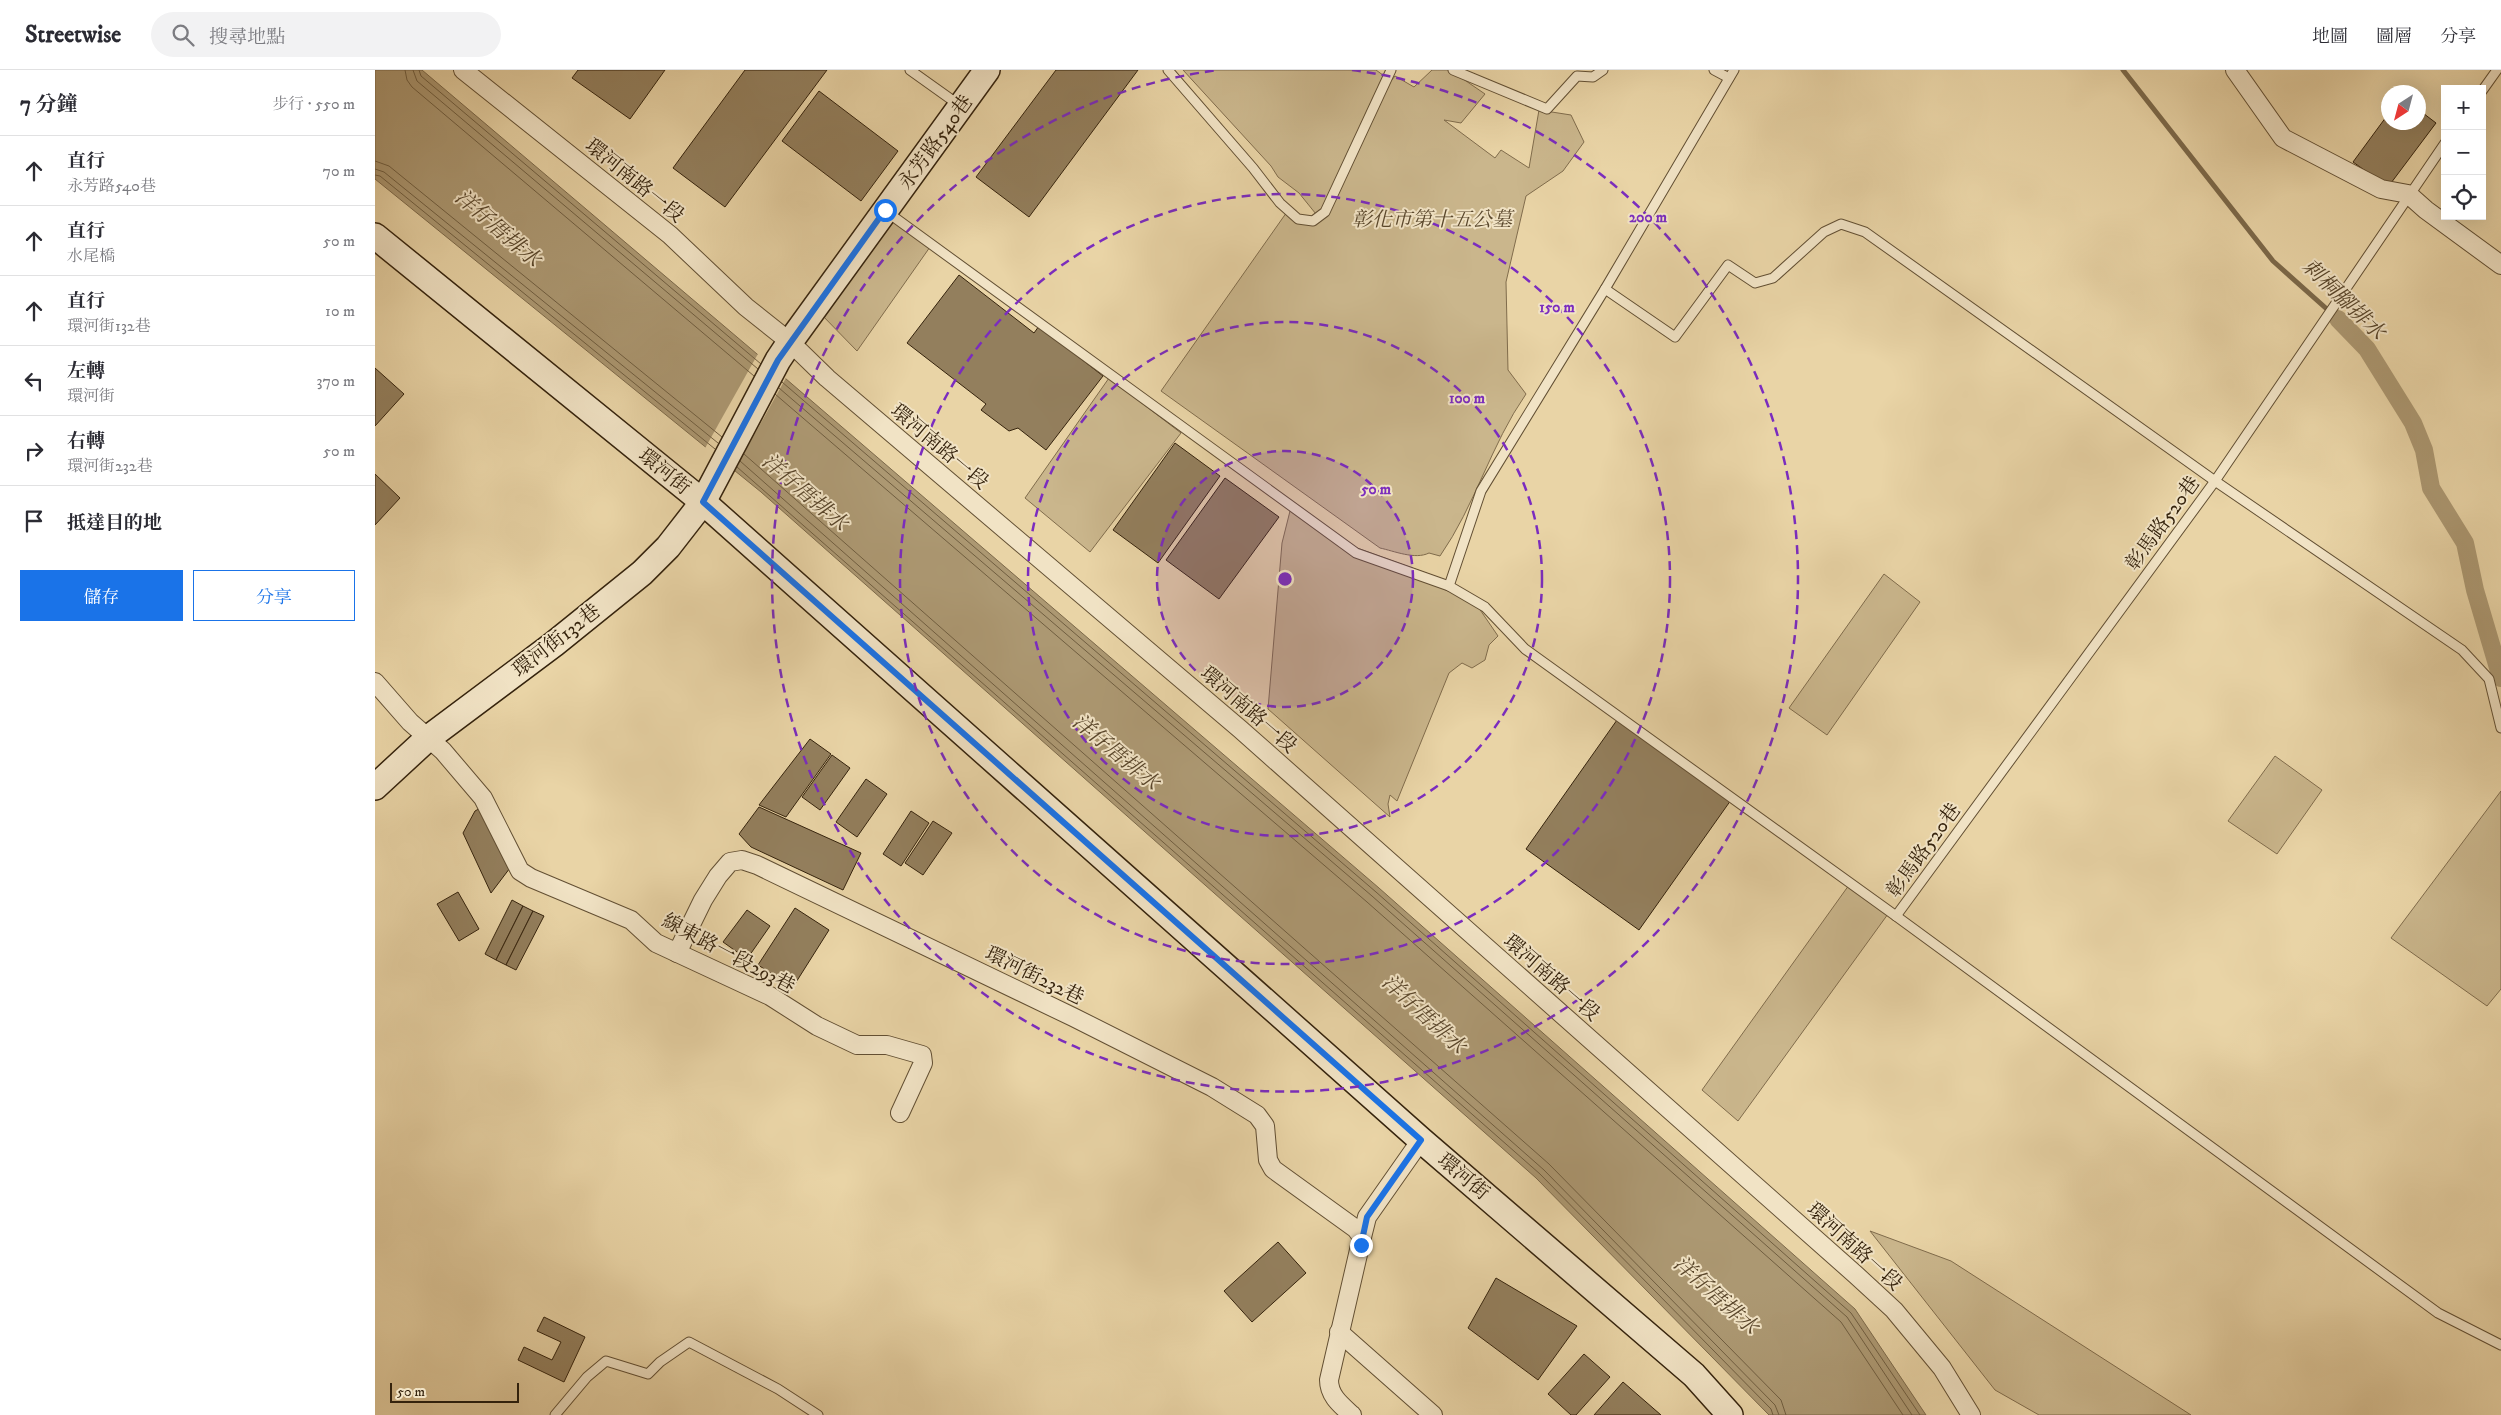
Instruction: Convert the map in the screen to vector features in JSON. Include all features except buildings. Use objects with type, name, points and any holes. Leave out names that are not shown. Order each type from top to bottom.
[{"type":"street","name":"環河南路一段","points":[[463,70],[670,235],[746,307],[784,351],[827,378],[1240,729],[1856,1275],[1895,1310],[1943,1368],[1971,1415]]},
{"type":"street","name":"永芳路540巷","points":[[717,474],[784,351],[987,70]]},
{"type":"street","points":[[2235,70],[2283,138],[2381,189],[2408,194],[2426,210],[2501,265]]},
{"type":"street","name":"環河街","points":[[375,236],[703,502],[1421,1140],[1694,1375],[1730,1415]]},
{"type":"street","name":"環河街132巷","points":[[375,787],[427,739],[554,644],[641,573],[668,547],[703,502],[717,474]]},
{"type":"street","name":"線東路一段293巷","points":[[375,682],[427,739],[443,751],[483,798],[520,871],[531,878],[631,920],[656,943],[770,996],[817,1026],[857,1046],[887,1045],[922,1055],[923,1063],[900,1113]]},
{"type":"street","name":"環河街232巷","points":[[677,953],[703,900],[718,876],[731,862],[742,860],[757,865],[1073,1017],[1212,1087],[1257,1115],[1265,1126],[1268,1160],[1273,1169],[1362,1237]]},
{"type":"street","points":[[1352,1415],[1329,1390],[1329,1380],[1367,1217],[1421,1140]]},
{"type":"street","points":[[1339,1332],[1433,1415]]},
{"type":"lane","points":[[910,70],[961,107]]},
{"type":"lane","points":[[1168,70],[1253,168],[1280,203],[1298,218],[1313,221],[1325,212],[1391,70]]},
{"type":"lane","points":[[1453,70],[1547,109],[1577,76],[1593,77],[1603,70]]},
{"type":"lane","points":[[1449,586],[1481,491],[1605,289],[1732,74],[1714,70]]},
{"type":"lane","points":[[2486,85],[2497,70]]},
{"type":"lane","name":"彰馬路520巷","points":[[1896,916],[2215,481],[2408,194],[2441,149]]},
{"type":"lane","points":[[885,210],[1356,553],[1449,586],[1485,607],[1525,648],[1896,916],[2438,1313],[2501,1345]]},
{"type":"lane","points":[[1605,289],[1675,337],[1728,265],[1755,283],[1773,278],[1824,232],[1841,224],[1865,232],[2215,481],[2462,650],[2489,679],[2501,728]]},
{"type":"lane","points":[[555,1415],[587,1377],[607,1361],[648,1374],[660,1362],[689,1342],[778,1389],[819,1415]]},
{"type":"green space","name":"彰化市第十五公墓","points":[[1183,70],[1376,70],[1391,81],[1395,76],[1414,87],[1432,70],[1450,70],[1485,94],[1461,123],[1444,120],[1495,158],[1501,150],[1529,168],[1539,110],[1571,115],[1584,142],[1563,171],[1526,196],[1506,282],[1508,370],[1526,394],[1503,433],[1463,517],[1440,556],[1429,553],[1417,556],[1380,548],[1161,391],[1289,209],[1312,222],[1320,219],[1299,193],[1278,177],[1271,166]]},
{"type":"green space","points":[[886,217],[930,247],[857,351],[819,312]]},
{"type":"green space","points":[[1109,378],[1181,433],[1090,552],[1025,498]]},
{"type":"green space","points":[[1291,507],[1346,544],[1448,581],[1472,598],[1498,636],[1489,645],[1485,660],[1472,668],[1462,663],[1449,673],[1397,801],[1390,795],[1388,804],[1390,817],[1268,709],[1282,543]]},
{"type":"green space","points":[[1884,574],[1920,602],[1827,735],[1789,708]]},
{"type":"green space","points":[[2275,756],[2322,790],[2277,854],[2228,821]]},
{"type":"green space","points":[[2501,791],[2501,989],[2487,1006],[2391,938]]},
{"type":"green space","points":[[1849,885],[1888,914],[1738,1121],[1702,1090]]},
{"type":"green space","points":[[1870,1231],[1951,1261],[2191,1415],[2039,1415],[1995,1390]]},
{"type":"water","name":"洋仔厝排水","points":[[375,70],[422,70],[757,354],[1379,888],[1855,1309],[1926,1415],[1769,1415],[1536,1178],[761,492],[375,179]]},
{"type":"pier","points":[[759,352],[787,376],[733,473],[704,450]]},
{"type":"waterway","name":"刺桐腳排水","points":[[2123,70],[2273,261],[2338,319]]},
{"type":"waterway","name":"刺桐腳排水","points":[[2338,319],[2367,349],[2413,423],[2424,450],[2431,488],[2465,543],[2475,590],[2501,678]]},
{"type":"route","points":[[885,210],[778,360],[703,502],[1421,1140],[1367,1217],[1361,1245]]}]
